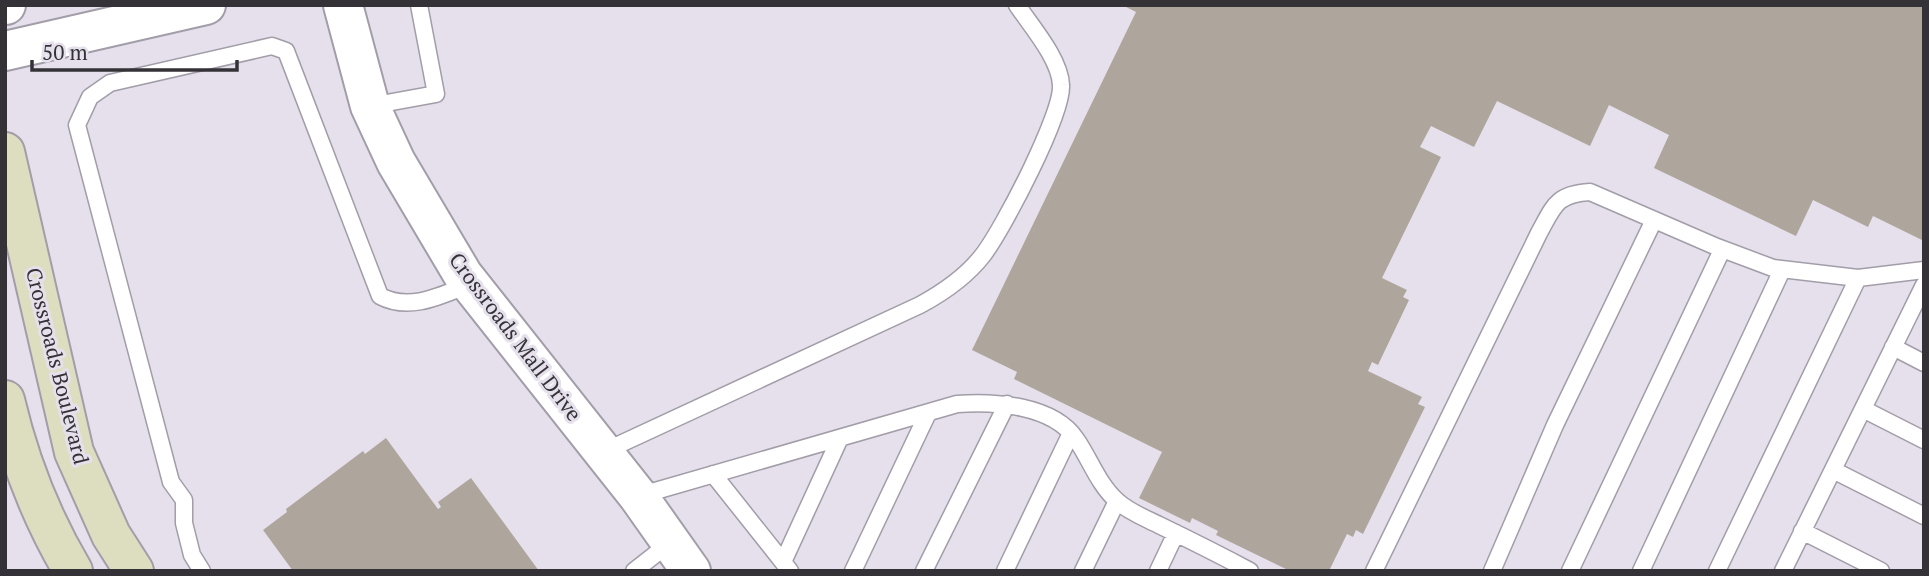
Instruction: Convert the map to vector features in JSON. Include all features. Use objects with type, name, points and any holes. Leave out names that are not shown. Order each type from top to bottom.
[{"type":"main road","name":"Crossroads Boulevard","points":[[5,152],[74,452],[111,535],[134,571]]},
{"type":"main road","points":[[5,400],[28,480],[54,539],[73,571]]},
{"type":"street","points":[[5,51],[206,5]]},
{"type":"street","name":"Crossroads Mall Drive","points":[[343,5],[370,106],[396,162],[470,284],[638,496],[681,556]]},
{"type":"lane","points":[[370,106],[436,94],[419,5]]},
{"type":"lane","points":[[603,452],[920,305],[963,277],[983,255],[1004,220],[1054,118],[1060,99],[1061,82],[1050,53],[1017,5]]},
{"type":"lane","points":[[202,571],[192,555],[184,523],[184,500],[171,482],[77,124],[90,97],[110,83],[272,46],[286,51],[380,296],[389,301],[406,303],[430,300],[470,284]]},
{"type":"lane","points":[[1374,571],[1539,233],[1557,203],[1572,194],[1590,192],[1722,250],[1782,270],[1858,278],[1924,270]]},
{"type":"lane","points":[[1492,571],[1555,425],[1654,220]]},
{"type":"lane","points":[[1570,571],[1722,250]]},
{"type":"lane","points":[[1640,571],[1782,270]]},
{"type":"lane","points":[[1717,571],[1858,278]]},
{"type":"lane","points":[[1783,571],[1924,286]]},
{"type":"lane","points":[[1893,347],[1924,363]]},
{"type":"lane","points":[[638,496],[957,404],[1007,404],[1054,419],[1071,433],[1104,488],[1117,501],[1241,569]]},
{"type":"lane","points":[[924,571],[1007,404]]},
{"type":"lane","points":[[1863,410],[1924,440]]},
{"type":"lane","points":[[853,571],[928,413]]},
{"type":"lane","points":[[1005,571],[1071,433]]},
{"type":"lane","points":[[713,474],[787,566],[840,438]]},
{"type":"lane","points":[[1833,470],[1924,516]]},
{"type":"lane","points":[[1083,571],[1117,501]]},
{"type":"lane","points":[[1802,531],[1881,571]]},
{"type":"lane","points":[[1158,571],[1176,533]]},
{"type":"lane","points":[[634,571],[681,556]]},
{"type":"building","points":[[1122,5],[1924,5],[1924,241],[1873,216],[1868,227],[1813,200],[1796,236],[1654,168],[1669,135],[1609,105],[1590,146],[1497,101],[1474,147],[1431,126],[1420,147],[1441,157],[1382,278],[1407,290],[1403,297],[1409,300],[1378,365],[1372,362],[1368,371],[1422,397],[1418,404],[1425,407],[1363,534],[1356,530],[1353,537],[1347,534],[1329,571],[1290,571],[1216,535],[1218,531],[1192,518],[1190,523],[1139,498],[1162,452],[1014,379],[1017,372],[972,350],[1136,12]]},
{"type":"building","points":[[386,438],[438,509],[441,507],[438,502],[471,478],[539,571],[293,571],[263,530],[287,512],[286,509],[363,451],[365,454]]}]
